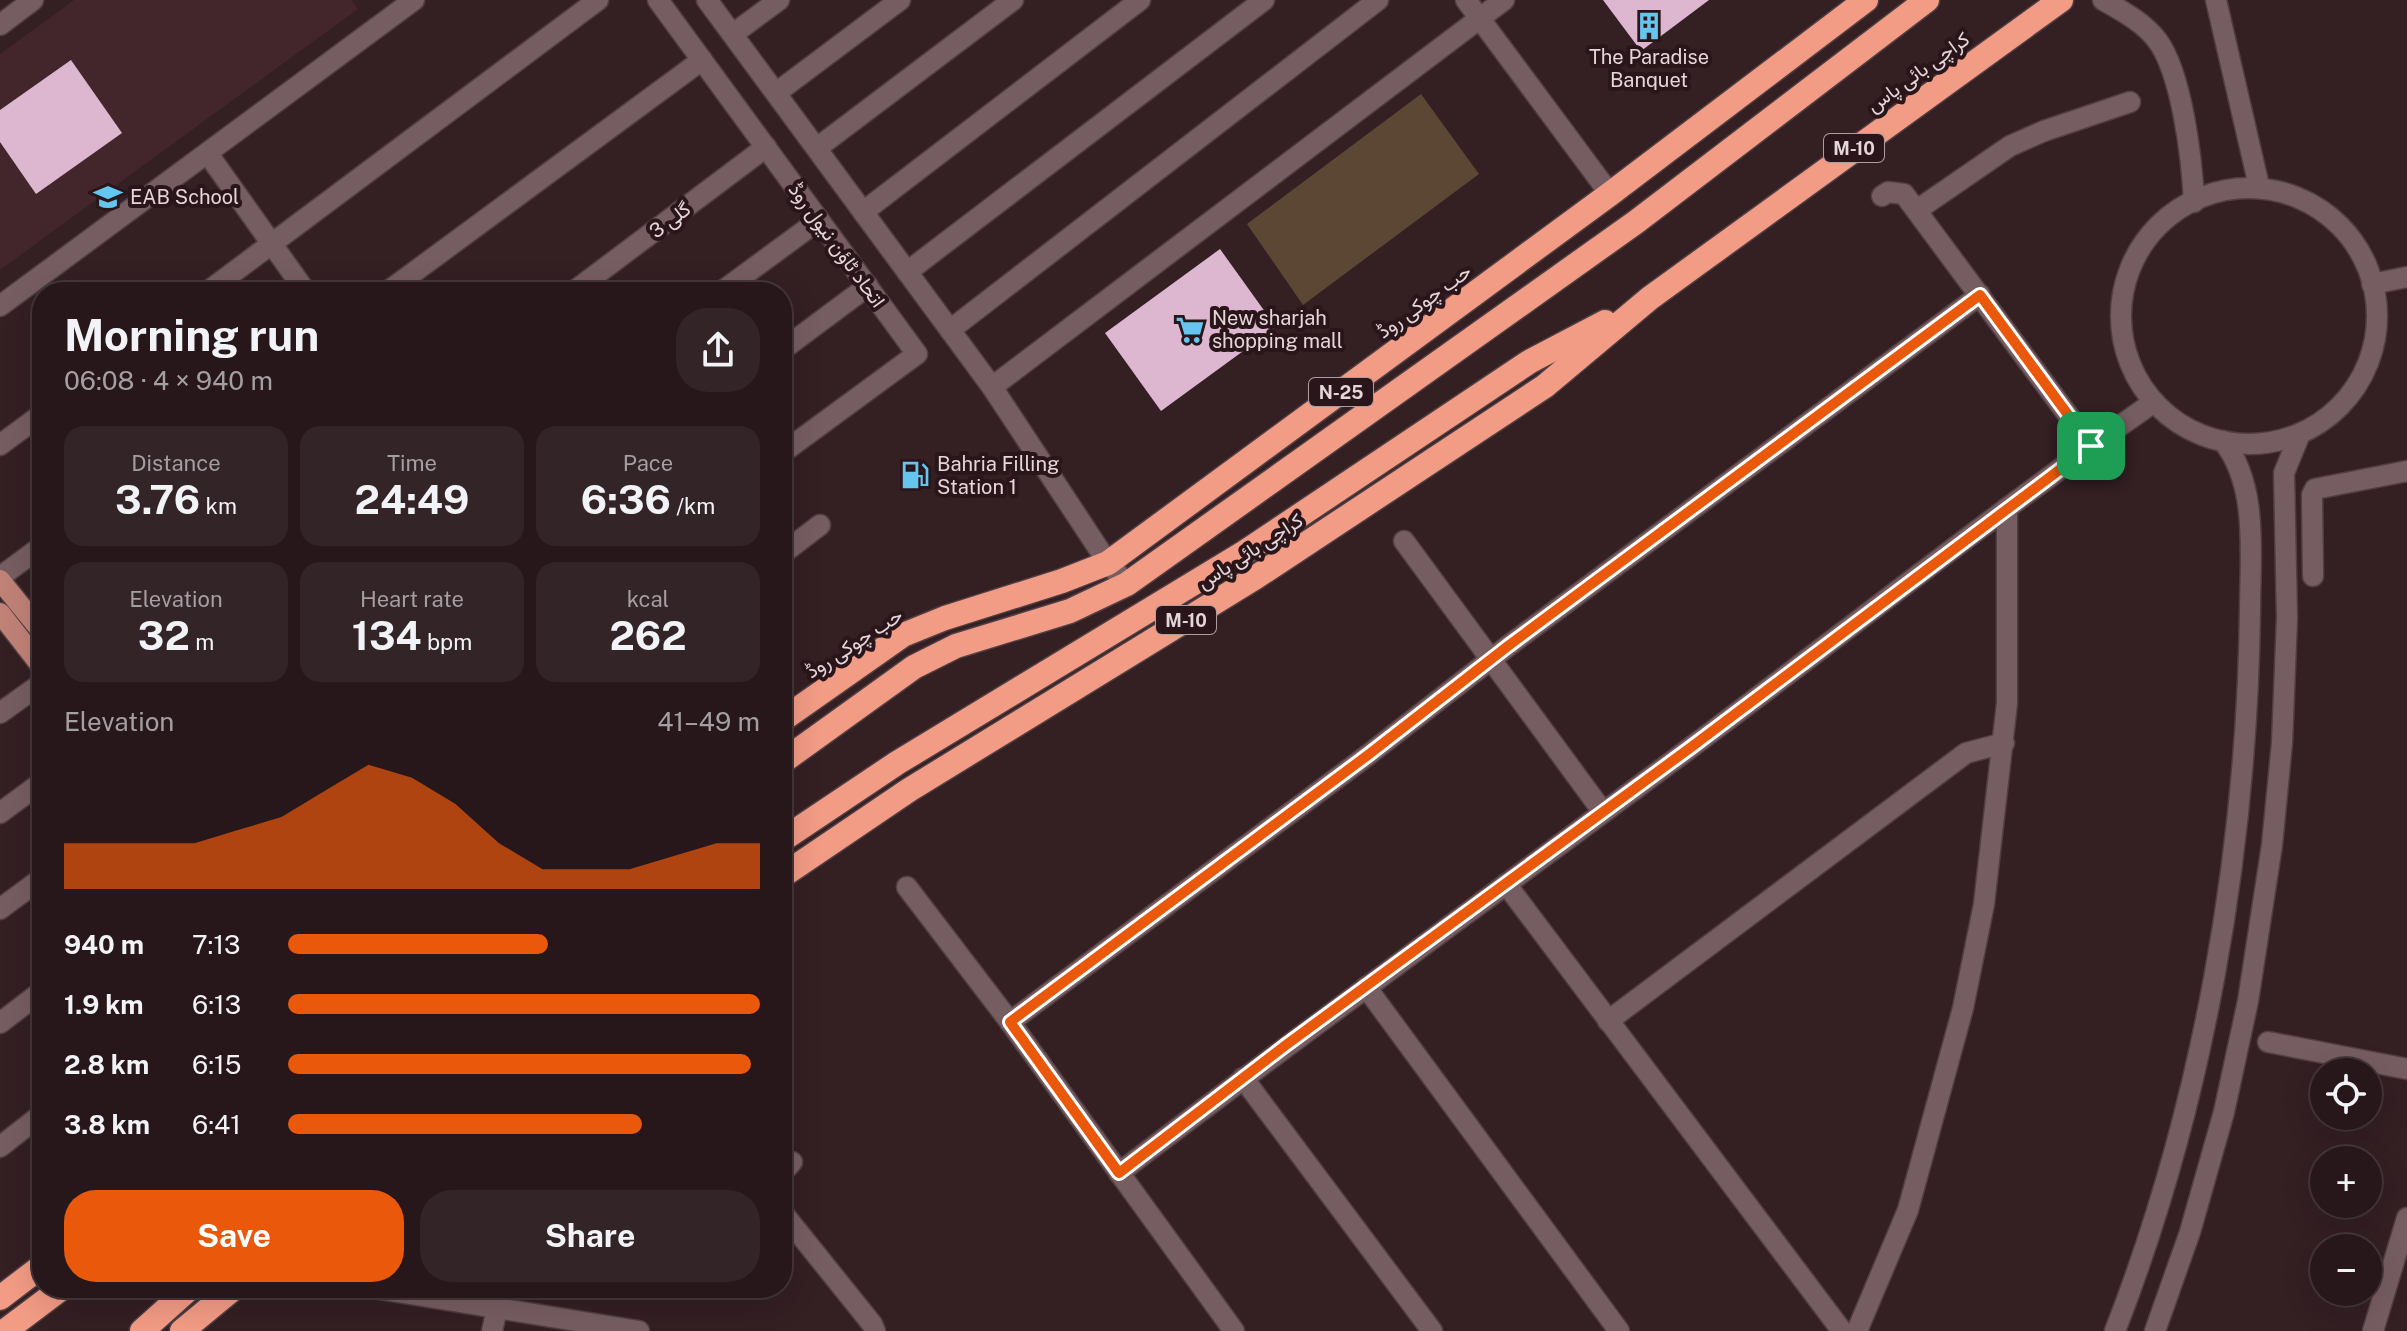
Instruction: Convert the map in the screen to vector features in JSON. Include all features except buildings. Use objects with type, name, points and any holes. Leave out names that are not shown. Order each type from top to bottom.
[{"type":"highway","name":"حب چوکی روڈ","points":[[792,713],[903,635],[1108,563],[1610,194],[1866,0]]},
{"type":"highway","points":[[792,755],[914,667],[956,646],[1070,611],[1127,584],[1636,222],[1927,0]]},
{"type":"highway","name":"کراچی بائی پاس","points":[[792,833],[897,763],[1245,552],[1529,362],[1577,347],[1650,298],[2061,0]]},
{"type":"highway","name":"کراچی بائی پاس","points":[[792,869],[909,790],[1256,577],[1545,386],[1577,347]]},
{"type":"highway","points":[[0,1298],[32,1274]]},
{"type":"highway","points":[[5,1331],[49,1298]]},
{"type":"highway","points":[[142,1331],[179,1298]]},
{"type":"highway","points":[[182,1331],[222,1298]]},
{"type":"main road","points":[[0,579],[32,619]]},
{"type":"main road","points":[[0,613],[32,654]]},
{"type":"street","points":[[0,25],[33,0]]},
{"type":"street","points":[[33,282],[208,154],[389,7],[414,0]]},
{"type":"street","points":[[221,282],[598,0]]},
{"type":"street","name":"اتحاد ٹاؤن نیول روڈ","points":[[658,0],[917,354],[792,446]]},
{"type":"street","points":[[707,0],[992,387],[1108,563],[1127,584]]},
{"type":"street","points":[[733,34],[779,0]]},
{"type":"street","points":[[776,93],[900,0]]},
{"type":"street","points":[[817,148],[1013,0]]},
{"type":"street","points":[[863,212],[1140,0]]},
{"type":"street","points":[[907,272],[1264,0]]},
{"type":"street","points":[[950,330],[1378,0]]},
{"type":"street","points":[[1466,0],[1610,194]]},
{"type":"street","points":[[992,387],[1504,0]]},
{"type":"street","points":[[2103,0],[2146,28],[2167,56],[2187,138],[2194,202]]},
{"type":"street","points":[[2216,0],[2259,186]]},
{"type":"street","points":[[401,282],[702,60]]},
{"type":"street","points":[[1917,210],[2010,146],[2130,102]]},
{"type":"street","name":"گلی 3","points":[[586,282],[766,147]]},
{"type":"street","points":[[208,154],[299,282]]},
{"type":"street","points":[[2259,186],[2296,197],[2333,217],[2365,260],[2372,284],[2375,330],[2361,380],[2338,412],[2313,429],[2283,439],[2248,443],[2223,441],[2161,414],[2151,404],[2138,381],[2127,351],[2122,309],[2126,279],[2143,242],[2169,218],[2194,202],[2259,186]]},
{"type":"street","points":[[1882,196],[1888,192],[1904,194],[2091,446]]},
{"type":"street","points":[[735,282],[819,220]]},
{"type":"street","points":[[2372,284],[2407,277]]},
{"type":"street","points":[[0,306],[32,283]]},
{"type":"street","points":[[792,343],[868,286]]},
{"type":"street","points":[[1010,1022],[1980,295]]},
{"type":"street","points":[[1119,1173],[2007,508],[2151,404]]},
{"type":"street","points":[[0,445],[32,421]]},
{"type":"street","points":[[2155,1331],[2190,1232],[2224,1112],[2248,1001],[2272,845],[2282,743],[2287,618],[2284,473],[2300,434]]},
{"type":"street","points":[[2115,1331],[2186,1107],[2206,1015],[2233,853],[2249,661],[2250,528],[2241,470],[2223,441]]},
{"type":"street","points":[[2313,576],[2312,495],[2315,489],[2407,471]]},
{"type":"street","points":[[1857,1331],[1908,1210],[1960,1022],[1984,904],[2007,703],[2007,508]]},
{"type":"street","points":[[792,546],[820,525]]},
{"type":"street","points":[[1404,541],[1603,812]]},
{"type":"street","points":[[0,579],[32,554]]},
{"type":"street","points":[[0,713],[32,690]]},
{"type":"street","points":[[1608,1021],[1966,753],[2004,743]]},
{"type":"street","points":[[0,813],[32,789]]},
{"type":"street","points":[[1506,884],[1842,1331]]},
{"type":"street","points":[[0,909],[32,885]]},
{"type":"street","points":[[907,887],[1010,1022],[1234,1331]]},
{"type":"street","points":[[1366,987],[1619,1331]]},
{"type":"street","points":[[0,1023],[32,999]]},
{"type":"street","points":[[2268,1042],[2407,1069]]},
{"type":"street","points":[[1243,1078],[1432,1331]]},
{"type":"street","points":[[0,1147],[32,1122]]},
{"type":"street","points":[[2373,1331],[2407,1218]]},
{"type":"street","points":[[792,1224],[875,1331]]},
{"type":"street","points":[[432,1298],[639,1331]]},
{"type":"street","points":[[492,1331],[497,1309]]},
{"type":"shaded area","points":[[74,0],[351,0],[358,9],[0,270],[0,54]]},
{"type":"shaded area","points":[[1421,94],[1479,174],[1303,305],[1247,224]]},
{"type":"place","name":"The Paradise Banquet","points":[[1649,26]]},
{"type":"place","name":"EAB School","points":[[108,197]]},
{"type":"place","name":"New sharjah shopping mall","points":[[1190,330]]},
{"type":"place","name":"Bahria Filling Station 1","points":[[915,475]]},
{"type":"route","points":[[1980,295],[2091,446],[1690,748],[1286,1045],[1119,1173],[1010,1022],[1980,295]]}]
